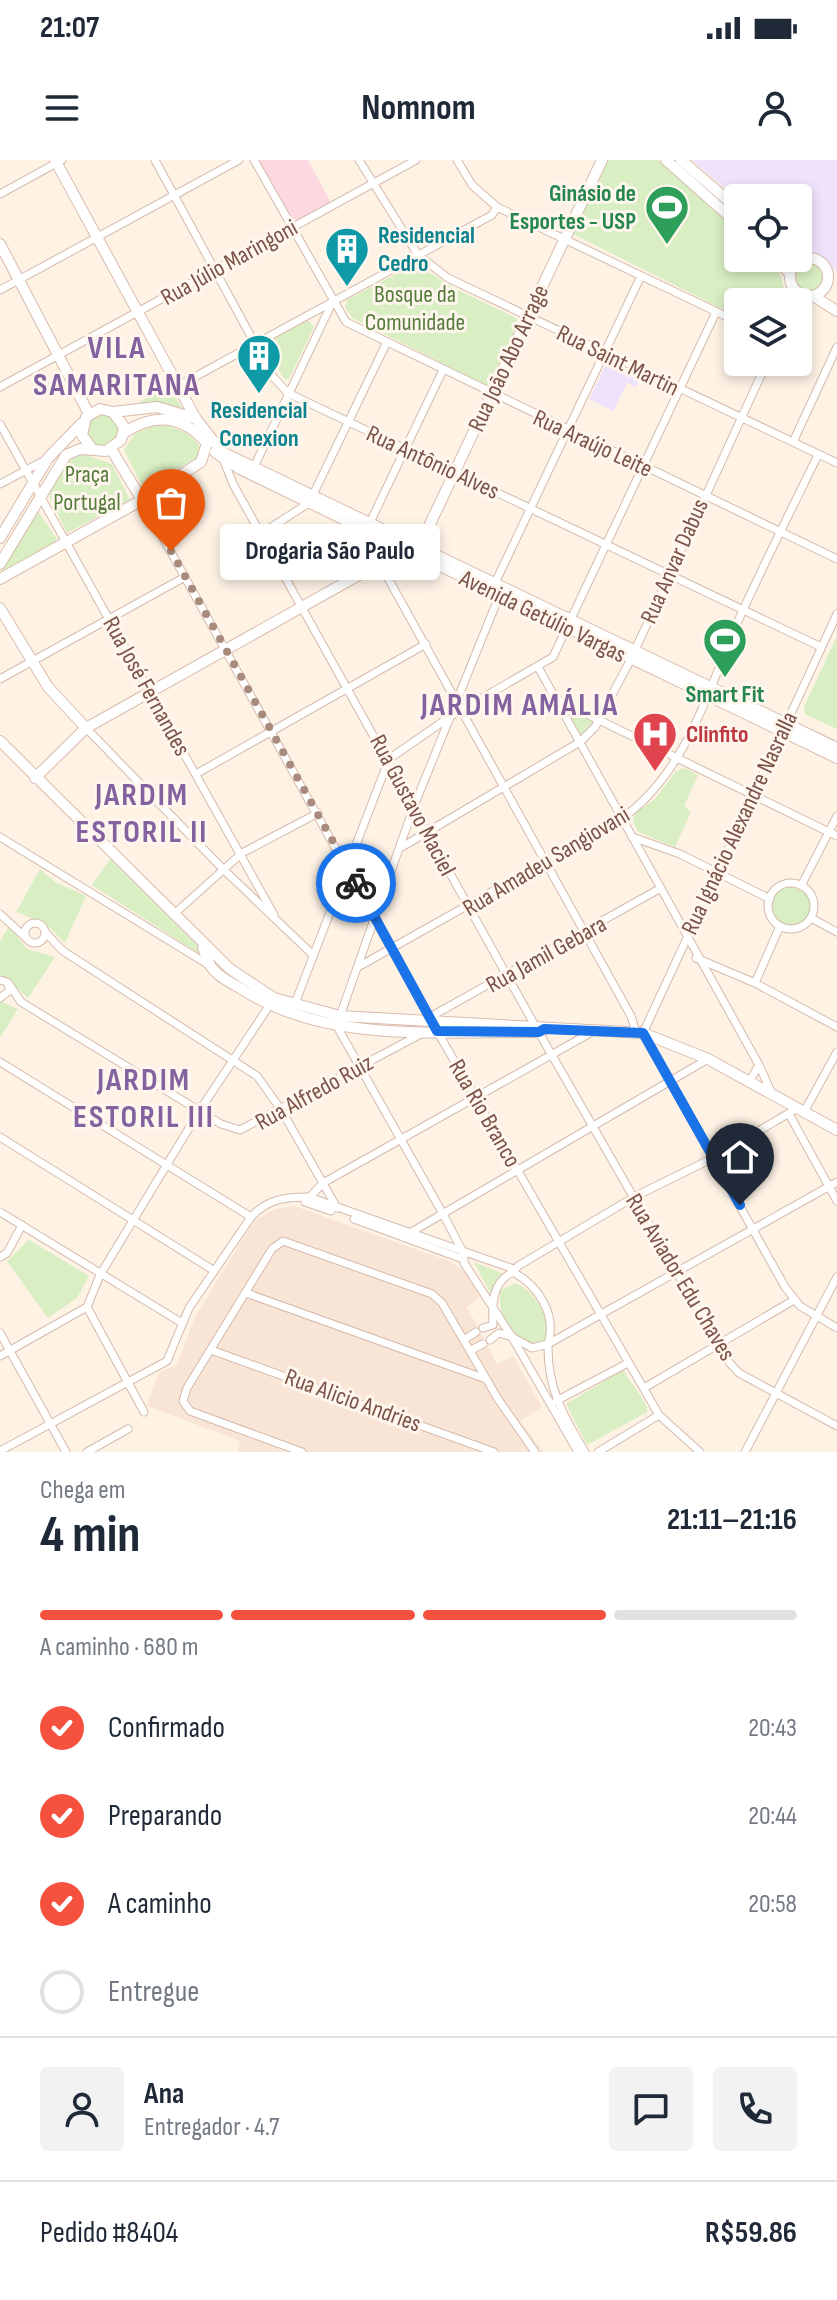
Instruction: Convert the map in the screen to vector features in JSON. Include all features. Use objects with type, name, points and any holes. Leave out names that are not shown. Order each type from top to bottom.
[{"type":"street","name":"Rua Antônio Alves","points":[[155,160],[273,377],[288,393],[821,647]]},
{"type":"street","points":[[0,290],[239,160]]},
{"type":"street","name":"Rua Araújo Leite","points":[[254,160],[346,322],[386,344],[837,559]]},
{"type":"street","name":"Rua Saint Martin","points":[[359,160],[418,255],[448,278],[837,463]]},
{"type":"street","name":"Rua Júlio Maringoni","points":[[0,387],[416,160]]},
{"type":"street","points":[[457,160],[472,185],[497,207],[724,316]]},
{"type":"street","name":"Rua João Abo Arrage","points":[[416,546],[454,473],[602,160]]},
{"type":"street","points":[[666,160],[724,212]]},
{"type":"street","points":[[681,160],[724,197]]},
{"type":"street","points":[[0,194],[58,161]]},
{"type":"street","name":"Rua Gustavo Maciel","points":[[58,161],[196,419],[223,457],[233,484],[389,759],[468,907],[594,1125]]},
{"type":"street","points":[[178,386],[492,215],[497,207]]},
{"type":"street","points":[[0,244],[60,354],[86,418],[82,435],[92,449]]},
{"type":"street","points":[[812,260],[823,263],[837,293]]},
{"type":"street","points":[[790,274],[793,288]]},
{"type":"street","points":[[578,1452],[358,1067],[340,1021],[414,806],[530,508],[641,276]]},
{"type":"street","points":[[812,293],[830,282]]},
{"type":"street","points":[[812,301],[837,311]]},
{"type":"street","points":[[254,467],[333,302]]},
{"type":"street","points":[[294,1006],[389,759],[462,709],[553,657],[716,312]]},
{"type":"street","points":[[262,533],[310,499],[386,344]]},
{"type":"street","points":[[793,442],[837,347]]},
{"type":"street","points":[[443,370],[364,535],[457,699],[583,933],[794,1300],[837,1328]]},
{"type":"street","name":"Rua Anvar Dabus","points":[[402,847],[580,742],[600,719],[760,376]]},
{"type":"street","points":[[0,538],[48,458],[86,418],[100,409],[113,412],[157,407],[196,419]]},
{"type":"street","points":[[113,412],[122,421],[124,433]]},
{"type":"street","points":[[111,449],[124,433],[148,419],[160,418],[190,426],[223,457]]},
{"type":"street","points":[[0,424],[66,543]]},
{"type":"street","points":[[0,579],[142,500],[201,462],[207,452],[207,443]]},
{"type":"street","points":[[0,564],[66,455],[73,450],[111,449]]},
{"type":"street","points":[[111,449],[142,500]]},
{"type":"street","name":"Rua Amadeu Sangiovani","points":[[358,967],[621,819],[651,796],[676,759],[818,455]]},
{"type":"street","name":"Avenida Getúlio Vargas","points":[[223,457],[254,467],[310,499]]},
{"type":"street","name":"Avenida Getúlio Vargas","points":[[223,457],[240,469],[416,546],[837,758]]},
{"type":"street","points":[[0,484],[48,458]]},
{"type":"street","points":[[233,484],[240,469]]},
{"type":"street","name":"Rua Rio Branco","points":[[142,500],[434,1025],[628,1363],[659,1415],[700,1452]]},
{"type":"street","name":"Rua José Fernandes","points":[[66,543],[242,853],[258,894]]},
{"type":"street","points":[[35,778],[86,728],[379,563],[416,546]]},
{"type":"street","points":[[0,679],[185,577]]},
{"type":"street","points":[[0,608],[48,687],[222,868],[258,894],[313,955]]},
{"type":"street","name":"Rua Ignácio Alexandre Nasralla","points":[[639,1032],[754,795],[837,614]]},
{"type":"street","points":[[196,774],[426,644]]},
{"type":"street","points":[[538,667],[661,888],[696,958],[759,1065],[773,1096]]},
{"type":"street","points":[[556,699],[833,834]]},
{"type":"street","name":"Avenida Getúlio Vargas","points":[[784,729],[837,748]]},
{"type":"street","points":[[0,741],[196,936],[213,962]]},
{"type":"street","points":[[173,915],[242,853],[318,813]]},
{"type":"street","points":[[801,886],[833,834],[837,816]]},
{"type":"street","points":[[0,837],[213,962],[271,1002],[340,1021],[408,1030],[434,1025],[449,1008]]},
{"type":"street","points":[[632,837],[717,871],[770,899]]},
{"type":"street","points":[[782,885],[801,886],[813,900],[811,918],[795,929],[780,926],[771,917],[770,899],[782,885]]},
{"type":"street","name":"Rua Jamil Gebara","points":[[401,1045],[434,1025],[449,1008],[661,888]]},
{"type":"street","points":[[4,916],[42,926],[63,951]]},
{"type":"street","points":[[4,916],[32,943],[63,951],[257,1076],[282,1111],[338,1211]]},
{"type":"street","points":[[811,918],[837,932]]},
{"type":"street","points":[[25,937],[25,930],[32,924]]},
{"type":"street","points":[[755,983],[780,926]]},
{"type":"street","points":[[39,943],[45,932]]},
{"type":"street","points":[[696,958],[755,983],[837,1027]]},
{"type":"street","points":[[704,972],[725,971]]},
{"type":"street","points":[[0,980],[9,984]]},
{"type":"street","name":"Rua Alfredo Ruiz","points":[[1,998],[9,993],[9,984]]},
{"type":"street","name":"Rua Alfredo Ruiz","points":[[9,984],[21,1002]]},
{"type":"street","name":"Rua Alfredo Ruiz","points":[[1,998],[21,1002],[221,1124],[240,1130],[282,1111],[401,1045]]},
{"type":"street","points":[[0,1356],[87,1307],[100,1275],[200,1110],[271,1002]]},
{"type":"street","points":[[271,1002],[340,1021],[639,1032],[708,1059],[796,1112],[837,1130]]},
{"type":"street","points":[[631,1016],[647,1018]]},
{"type":"street","points":[[401,1045],[408,1030]]},
{"type":"street","points":[[307,1200],[323,1183],[592,1032]]},
{"type":"street","points":[[833,1184],[548,1344],[532,1348],[499,1333],[493,1325],[498,1283],[560,1240],[634,1197],[796,1112],[837,1052]]},
{"type":"street","points":[[406,1235],[708,1059]]},
{"type":"street","points":[[0,1062],[251,1217]]},
{"type":"street","points":[[748,1083],[758,1072],[759,1065]]},
{"type":"street","points":[[796,1112],[833,1184],[837,1201]]},
{"type":"street","name":"Rua Aviador Edu Chaves","points":[[594,1125],[717,1343],[739,1373],[837,1426]]},
{"type":"street","points":[[0,1137],[213,1270]]},
{"type":"street","points":[[0,1451],[167,1361],[182,1323],[213,1270],[251,1217],[263,1204],[291,1197],[362,1219],[464,1257],[511,1268],[527,1281],[545,1305],[551,1321],[549,1378],[556,1401],[585,1452]]},
{"type":"street","points":[[0,1212],[182,1323]]},
{"type":"street","points":[[0,1257],[7,1253],[22,1225]]},
{"type":"street","points":[[302,1452],[278,1448],[185,1407],[184,1395],[272,1249],[277,1243],[288,1241],[432,1294],[465,1339],[486,1379],[535,1452]]},
{"type":"street","points":[[745,1452],[837,1277]]},
{"type":"street","points":[[246,1293],[486,1379]]},
{"type":"street","points":[[644,1388],[794,1300]]},
{"type":"street","points":[[87,1307],[126,1384],[144,1412]]},
{"type":"street","points":[[465,1339],[493,1325]]},
{"type":"street","points":[[0,1333],[66,1452]]},
{"type":"street","points":[[460,1369],[473,1352],[499,1333]]},
{"type":"street","name":"Rua Alicio Andries","points":[[211,1350],[494,1452]]},
{"type":"street","points":[[556,1401],[628,1363]]},
{"type":"street","points":[[598,1452],[659,1415]]},
{"type":"street","points":[[87,1452],[128,1429]]},
{"type":"shaded area","points":[[259,160],[308,160],[331,203],[297,220],[291,218]]},
{"type":"shaded area","points":[[692,160],[837,160],[837,272],[812,254],[812,184],[724,184],[724,188]]},
{"type":"shaded area","points":[[608,361],[641,377],[636,387],[627,383],[613,411],[589,399]]},
{"type":"shaded area","points":[[294,1206],[449,1261],[469,1275],[480,1296],[467,1307],[497,1364],[513,1356],[542,1407],[520,1421],[544,1452],[237,1452],[240,1441],[147,1406],[159,1372],[177,1365],[195,1317],[254,1221],[275,1209]]},
{"type":"green space","name":"Ginásio de Esportes - USP","points":[[608,160],[658,160],[724,219],[724,272],[779,272],[784,288],[724,288],[724,310],[573,234]]},
{"type":"green space","points":[[812,262],[823,271],[823,283],[815,291],[800,288],[795,283],[795,272],[812,272]]},
{"type":"green space","name":"Bosque da Comunidade","points":[[415,264],[458,290],[516,318],[518,324],[490,383],[486,385],[352,318],[345,307],[347,300]]},
{"type":"green space","points":[[308,320],[314,327],[289,379],[285,380],[265,348],[266,342]]},
{"type":"green space","name":"Praça Portugal","points":[[168,386],[183,409],[163,403],[136,404]]},
{"type":"green space","name":"Praça Portugal","points":[[102,415],[114,419],[118,431],[114,443],[102,447],[90,443],[86,431],[90,419]]},
{"type":"green space","name":"Praça Portugal","points":[[153,425],[184,432],[196,441],[202,455],[146,486],[141,484],[124,450],[135,434]]},
{"type":"green space","name":"Praça Portugal","points":[[83,454],[112,464],[130,500],[67,533],[48,494],[66,462]]},
{"type":"green space","name":"Praça Portugal","points":[[37,510],[57,539],[55,543],[0,573]]},
{"type":"green space","points":[[837,636],[837,729],[805,714],[804,707]]},
{"type":"green space","points":[[562,705],[595,720],[580,736]]},
{"type":"green space","points":[[685,768],[698,775],[684,806],[691,812],[675,847],[638,832],[633,821],[635,813],[655,799],[676,771]]},
{"type":"green space","points":[[110,859],[200,948],[201,955],[92,885]]},
{"type":"green space","points":[[40,869],[55,882],[86,896],[65,943],[46,924],[16,912]]},
{"type":"green space","points":[[791,887],[804,893],[810,906],[804,919],[791,925],[778,919],[772,906],[778,893]]},
{"type":"green space","points":[[9,926],[27,949],[55,957],[28,998],[0,974],[0,941]]},
{"type":"green space","points":[[0,1001],[18,1009],[0,1038]]},
{"type":"green space","points":[[29,1240],[89,1276],[77,1298],[48,1318],[7,1261]]},
{"type":"green space","points":[[474,1262],[504,1274],[490,1293]]},
{"type":"green space","points":[[515,1283],[530,1293],[541,1308],[546,1325],[544,1343],[533,1347],[513,1330],[503,1316],[501,1290]]},
{"type":"green space","points":[[623,1370],[647,1406],[647,1412],[587,1445],[566,1404]]},
{"type":"way so far","points":[[171,551],[356,883]]},
{"type":"place","name":"Ginásio de Esportes - USP","points":[[667,246]]},
{"type":"place","name":"Residencial Cedro","points":[[347,288]]},
{"type":"place","name":"Residencial Conexion","points":[[259,395]]},
{"type":"place","name":"Drogaria São Paulo","points":[[171,551]]},
{"type":"place","name":"Smart Fit","points":[[725,679]]},
{"type":"place","name":"Clinfito","points":[[655,773]]},
{"type":"district","name":"VILA SAMARITANA","points":[[117,366]]},
{"type":"district","name":"JARDIM AMÁLIA","points":[[520,704]]},
{"type":"district","name":"JARDIM ESTORIL II","points":[[142,812]]},
{"type":"district","name":"JARDIM ESTORIL III","points":[[144,1098]]},
{"type":"route","points":[[356,883],[437,1031],[539,1032],[544,1029],[643,1033],[740,1205]]}]
